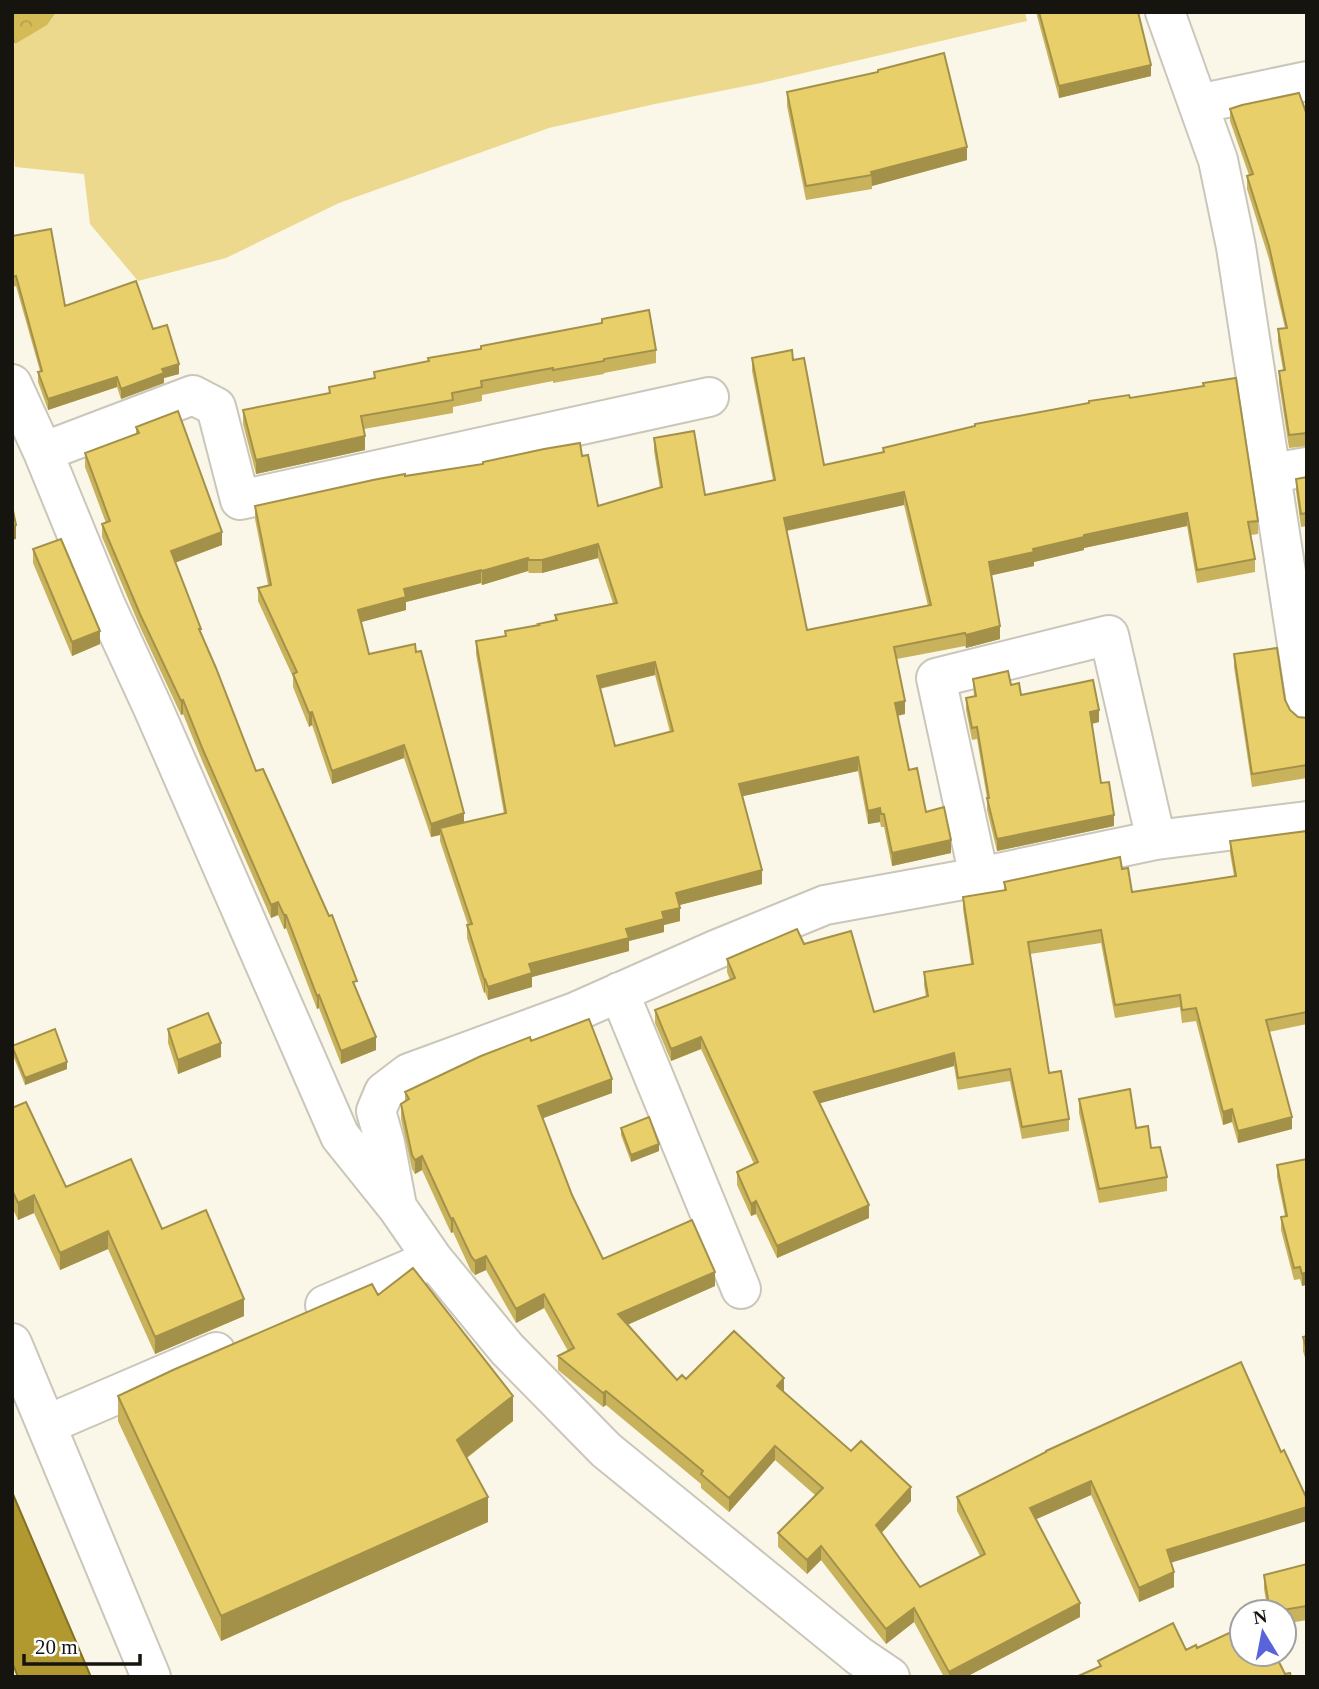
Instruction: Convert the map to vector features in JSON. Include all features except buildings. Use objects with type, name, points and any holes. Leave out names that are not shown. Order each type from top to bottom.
[{"type":"street","points":[[1165,12],[1218,160],[1289,470],[1307,709]]},
{"type":"street","points":[[1198,104],[1307,80]]},
{"type":"street","points":[[12,384],[106,606],[159,720],[340,1136],[397,1207],[433,1259],[508,1349],[607,1450],[859,1656],[890,1677]]},
{"type":"street","points":[[43,452],[193,395],[216,407],[240,500],[709,397]]},
{"type":"street","points":[[979,877],[936,678],[1109,635],[1156,840]]},
{"type":"street","points":[[397,1207],[376,1111],[384,1092],[409,1073],[575,1012],[825,905],[979,877],[1156,840],[1307,821]]},
{"type":"street","points":[[619,992],[741,1289]]},
{"type":"street","points":[[296,1318],[433,1259]]},
{"type":"street","points":[[47,1425],[246,1339]]},
{"type":"street","points":[[12,1343],[151,1677]]},
{"type":"shaded area","points":[[20,12],[1025,12],[1027,21],[761,83],[549,128],[339,203],[226,258],[138,281],[90,224],[84,174],[15,167],[12,139],[12,59]]},
{"type":"shaded area","points":[[12,1492],[91,1677],[18,1677],[12,1662]]},
{"type":"green space","points":[[12,12],[56,12],[47,25],[15,44],[12,40]]}]
